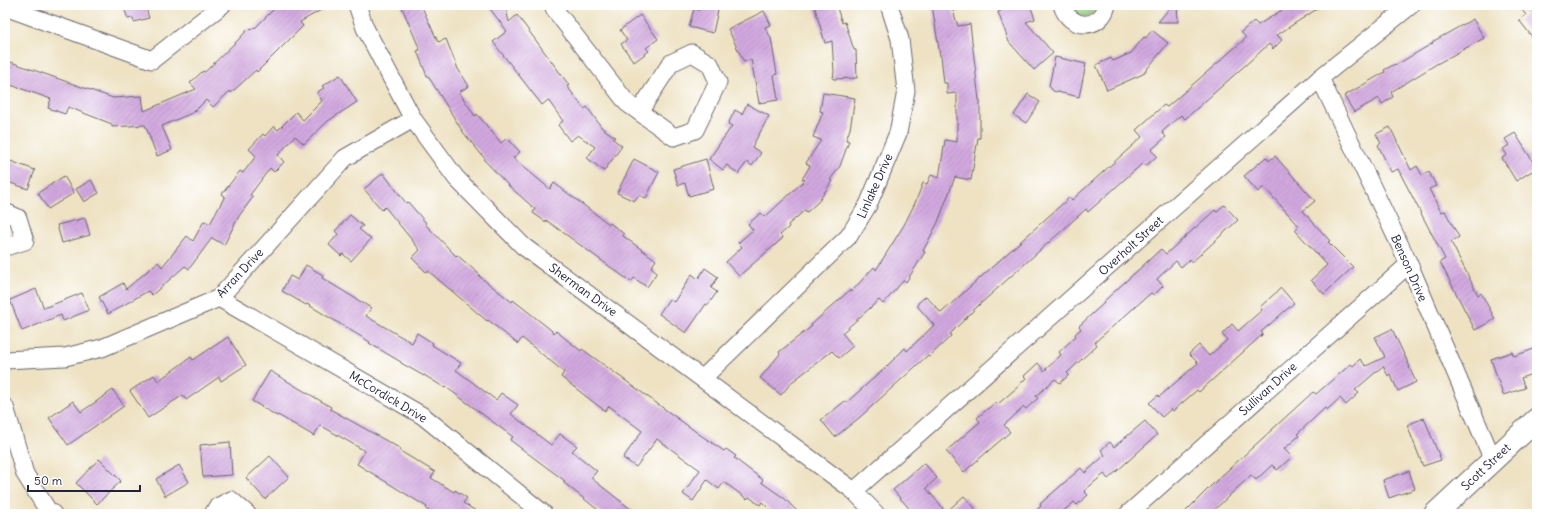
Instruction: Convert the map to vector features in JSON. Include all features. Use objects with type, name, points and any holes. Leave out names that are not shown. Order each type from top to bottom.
[{"type":"main road","name":"Scott Street","points":[[1435,514],[1537,419]]},
{"type":"street","points":[[5,7],[152,60],[222,5]]},
{"type":"street","name":"Sherman Drive","points":[[357,5],[365,28],[413,119],[456,178],[524,246],[854,492],[876,514]]},
{"type":"street","points":[[553,5],[555,10],[627,103],[639,112],[674,137],[695,130],[718,82],[710,64],[692,53],[671,63],[639,112]]},
{"type":"street","name":"Linlake Drive","points":[[703,378],[849,236],[868,205],[898,133],[906,91],[900,39],[889,5]]},
{"type":"street","points":[[1062,5],[1069,18],[1082,24],[1090,24],[1102,16],[1107,5]]},
{"type":"street","name":"Overholt Street","points":[[854,492],[1320,78],[1404,7]]},
{"type":"street","name":"Benson Drive","points":[[1320,78],[1409,264],[1493,460]]},
{"type":"street","name":"Arran Drive","points":[[5,360],[64,357],[102,348],[220,298],[345,158],[413,119]]},
{"type":"street","points":[[5,212],[18,218],[25,241],[5,247]]},
{"type":"street","name":"Sullivan Drive","points":[[1128,514],[1409,264]]},
{"type":"street","name":"McCordick Drive","points":[[220,298],[423,416],[544,514]]},
{"type":"street","points":[[5,407],[25,474],[47,509],[53,514]]},
{"type":"street","points":[[213,514],[217,507],[231,500],[247,514]]},
{"type":"green space","points":[[1071,5],[1098,5],[1093,13],[1085,16],[1076,13]]},
{"type":"building","points":[[123,5],[145,5],[149,18],[134,22],[133,18],[128,19]]},
{"type":"building","points":[[278,5],[330,5],[300,22],[303,26],[257,72],[256,70],[213,107],[206,100],[194,112],[162,126],[172,150],[157,156],[145,125],[112,127],[112,124],[68,107],[65,114],[48,108],[51,99],[5,83],[5,60],[113,98],[142,96],[144,111],[196,89],[190,83],[203,71],[205,72],[249,28],[251,30],[254,27],[255,28]]},
{"type":"building","points":[[401,5],[421,5],[438,42],[446,39],[458,69],[469,86],[459,92],[475,116],[477,114],[501,143],[507,138],[520,152],[513,158],[550,189],[554,183],[609,224],[610,223],[624,234],[623,236],[656,260],[651,267],[657,272],[647,287],[634,278],[631,282],[546,220],[546,222],[533,213],[535,209],[509,186],[484,160],[485,159],[463,132],[427,76],[417,51],[420,50]]},
{"type":"building","points":[[487,5],[505,5],[509,22],[517,15],[569,85],[567,86],[584,109],[587,107],[602,128],[615,137],[613,139],[622,146],[604,171],[587,158],[595,147],[578,135],[570,141],[558,125],[563,121],[548,100],[542,105],[493,42],[507,31]]},
{"type":"building","points":[[700,5],[719,5],[713,33],[689,27],[694,9],[699,10]]},
{"type":"building","points":[[814,5],[836,5],[842,23],[845,22],[854,50],[856,50],[857,78],[833,79],[834,71],[832,41],[825,43]]},
{"type":"building","points":[[932,5],[951,5],[958,26],[970,24],[980,100],[980,138],[978,138],[971,180],[955,177],[938,222],[923,251],[925,252],[906,282],[904,280],[883,304],[879,300],[842,333],[853,346],[839,358],[832,351],[792,382],[781,395],[760,378],[780,354],[779,352],[812,326],[811,325],[850,290],[851,292],[874,267],[876,270],[904,225],[923,183],[927,184],[931,175],[939,178],[945,140],[957,142],[957,93],[947,94],[947,83],[944,83]]},
{"type":"building","points":[[1006,5],[1030,5],[1035,19],[1026,22],[1053,53],[1034,70],[1009,42],[998,12],[1008,8]]},
{"type":"building","points":[[1172,5],[1177,5],[1178,22],[1158,22]]},
{"type":"building","points":[[1290,5],[1323,5],[1277,35],[1282,40],[1273,49],[1269,44],[1185,119],[1181,115],[1162,132],[1166,137],[1151,150],[1157,156],[1146,166],[1143,163],[1088,212],[1086,209],[979,305],[950,334],[951,336],[929,357],[927,356],[859,418],[835,437],[821,420],[845,401],[847,402],[905,348],[907,351],[934,325],[918,307],[918,303],[926,296],[941,313],[1070,197],[1072,200],[1142,137],[1136,130],[1164,105],[1167,107],[1246,38],[1241,32],[1254,21],[1258,25]]},
{"type":"building","points":[[1518,5],[1537,5],[1537,43],[1519,20],[1526,15]]},
{"type":"building","points":[[764,11],[771,25],[765,27],[771,38],[777,74],[774,75],[778,100],[759,103],[751,59],[744,62],[728,29]]},
{"type":"building","points":[[640,15],[658,39],[646,48],[649,51],[634,62],[621,44],[627,40],[620,30]]},
{"type":"building","points":[[1473,19],[1484,38],[1435,65],[1391,92],[1393,97],[1382,104],[1379,98],[1354,112],[1344,96],[1385,72],[1384,70],[1395,64],[1396,65],[1433,43],[1432,42]]},
{"type":"building","points":[[1152,30],[1168,43],[1143,74],[1107,90],[1096,65],[1111,58],[1113,61],[1131,53]]},
{"type":"building","points":[[1055,57],[1086,64],[1079,97],[1053,91],[1049,86]]},
{"type":"building","points":[[340,75],[357,102],[328,121],[304,144],[295,136],[278,155],[284,162],[274,172],[270,168],[250,195],[253,197],[239,216],[224,245],[212,238],[189,269],[185,266],[152,295],[148,291],[108,314],[99,297],[123,283],[126,289],[158,262],[162,267],[187,236],[193,241],[204,221],[210,224],[225,196],[222,194],[240,171],[243,173],[256,156],[249,149],[263,134],[265,136],[274,126],[278,130],[296,112],[303,120],[322,101],[317,92],[324,88],[322,86]]},
{"type":"building","points":[[823,93],[855,98],[850,129],[846,140],[849,141],[840,166],[830,180],[832,181],[819,201],[807,212],[805,210],[788,225],[789,227],[780,235],[783,238],[739,276],[726,262],[742,247],[738,243],[753,230],[748,224],[761,213],[765,217],[805,180],[802,179],[810,166],[806,163],[821,140],[813,137],[823,112],[820,111]]},
{"type":"building","points":[[1028,94],[1040,102],[1026,123],[1014,115]]},
{"type":"building","points":[[747,104],[769,116],[752,147],[761,153],[752,166],[747,162],[738,174],[727,165],[723,170],[709,159],[732,126],[728,124],[735,110],[742,114]]},
{"type":"building","points":[[1390,127],[1411,170],[1417,166],[1422,175],[1429,172],[1436,186],[1429,189],[1441,212],[1445,211],[1459,237],[1451,242],[1478,295],[1481,293],[1495,319],[1475,330],[1440,262],[1445,259],[1398,169],[1391,172],[1378,145],[1381,143],[1376,134]]},
{"type":"building","points":[[1515,133],[1537,168],[1516,181],[1502,158],[1507,155],[1503,149],[1509,145],[1505,139]]},
{"type":"building","points":[[1275,156],[1315,201],[1303,211],[1330,241],[1328,242],[1353,267],[1324,294],[1311,280],[1327,265],[1295,230],[1299,226],[1264,187],[1258,192],[1244,176],[1266,157],[1269,161]]},
{"type":"building","points":[[5,159],[35,170],[28,189],[5,181]]},
{"type":"building","points":[[634,159],[659,172],[646,198],[639,195],[634,201],[617,193]]},
{"type":"building","points":[[706,159],[714,189],[689,196],[685,183],[678,185],[673,169]]},
{"type":"building","points":[[383,173],[406,203],[408,202],[426,223],[425,224],[456,256],[457,255],[480,275],[479,276],[512,302],[513,300],[554,333],[556,331],[581,351],[582,349],[699,434],[724,451],[726,449],[736,456],[734,458],[763,480],[761,482],[784,498],[800,514],[774,514],[762,502],[760,505],[749,497],[747,499],[724,482],[719,489],[707,480],[693,501],[683,494],[700,470],[657,439],[636,467],[623,458],[642,431],[609,406],[605,411],[561,377],[564,372],[522,338],[518,344],[488,320],[487,321],[428,271],[426,272],[412,258],[420,250],[385,207],[382,210],[364,189]]},
{"type":"building","points":[[64,176],[74,193],[48,209],[38,193]]},
{"type":"building","points":[[91,180],[99,193],[84,202],[76,189]]},
{"type":"building","points":[[1224,205],[1238,220],[1192,262],[1190,259],[1181,267],[1176,261],[1157,279],[1163,286],[1154,295],[1151,293],[1095,342],[1097,345],[1067,373],[1069,375],[1060,383],[1055,379],[1036,396],[1038,398],[1026,409],[1024,407],[1004,425],[1010,432],[964,472],[946,451],[980,422],[977,418],[996,402],[998,404],[1020,385],[1026,378],[1024,376],[1038,363],[1044,371],[1061,355],[1059,352],[1076,336],[1075,334],[1081,329],[1079,326],[1104,303],[1103,302],[1161,249],[1166,254],[1215,210],[1216,212]]},
{"type":"building","points":[[350,215],[363,226],[359,229],[371,239],[351,261],[343,254],[341,256],[329,245],[338,234],[335,231]]},
{"type":"building","points":[[85,218],[90,235],[62,243],[57,225]]},
{"type":"building","points":[[306,265],[323,275],[322,278],[371,308],[366,316],[412,343],[417,333],[433,343],[432,345],[461,363],[456,370],[496,400],[501,393],[518,405],[511,414],[551,445],[560,434],[577,446],[572,451],[597,471],[591,478],[637,514],[603,514],[563,482],[565,481],[510,440],[513,437],[446,387],[445,388],[401,363],[369,343],[370,342],[307,304],[306,305],[282,291],[290,276],[298,280]]},
{"type":"building","points":[[705,268],[718,277],[711,288],[717,292],[708,305],[706,304],[686,333],[659,314],[669,299],[674,302],[692,274],[698,279]]},
{"type":"building","points":[[1281,288],[1294,303],[1261,332],[1263,334],[1199,392],[1197,390],[1173,411],[1171,409],[1162,417],[1149,403],[1158,395],[1159,397],[1198,363],[1189,354],[1199,345],[1209,356],[1227,340],[1222,334],[1232,324],[1238,331],[1262,310],[1260,307]]},
{"type":"building","points":[[36,289],[44,308],[82,293],[89,310],[63,321],[61,315],[22,331],[10,300]]},
{"type":"building","points":[[1392,329],[1416,382],[1398,391],[1390,374],[1388,376],[1383,366],[1355,390],[1359,393],[1346,405],[1340,398],[1327,410],[1325,408],[1297,434],[1299,436],[1284,449],[1292,457],[1277,470],[1272,465],[1256,480],[1251,475],[1210,514],[1183,514],[1216,481],[1313,392],[1316,394],[1351,364],[1353,366],[1360,359],[1366,366],[1385,357],[1375,337]]},
{"type":"building","points":[[228,337],[246,365],[221,381],[219,377],[186,400],[183,395],[148,418],[130,391],[154,375],[158,381],[191,357],[193,360]]},
{"type":"building","points":[[1537,348],[1537,372],[1521,378],[1525,388],[1503,395],[1491,359],[1512,352],[1514,356]]},
{"type":"building","points":[[270,371],[331,407],[330,409],[401,449],[400,451],[435,472],[431,478],[467,498],[463,503],[481,514],[433,514],[426,509],[427,507],[357,464],[365,451],[320,425],[314,436],[252,401]]},
{"type":"building","points":[[113,390],[124,406],[68,445],[49,418],[73,401],[81,412]]},
{"type":"building","points":[[1424,418],[1441,460],[1423,466],[1407,425]]},
{"type":"building","points":[[1145,421],[1157,435],[1108,479],[1104,474],[1084,491],[1088,495],[1077,505],[1074,502],[1060,514],[1032,514],[1041,506],[1040,504],[1081,468],[1085,473],[1105,455],[1101,450],[1110,442],[1114,447]]},
{"type":"building","points":[[230,442],[232,475],[203,477],[200,445]]},
{"type":"building","points":[[270,456],[289,477],[265,499],[246,478]]},
{"type":"building","points":[[99,459],[121,481],[97,504],[76,483]]},
{"type":"building","points":[[924,463],[937,478],[926,488],[943,508],[936,514],[914,514],[893,490]]},
{"type":"building","points":[[179,465],[189,482],[165,496],[156,479]]},
{"type":"building","points":[[1409,471],[1415,489],[1389,498],[1383,480]]},
{"type":"building","points":[[964,496],[975,508],[969,514],[944,514]]}]
